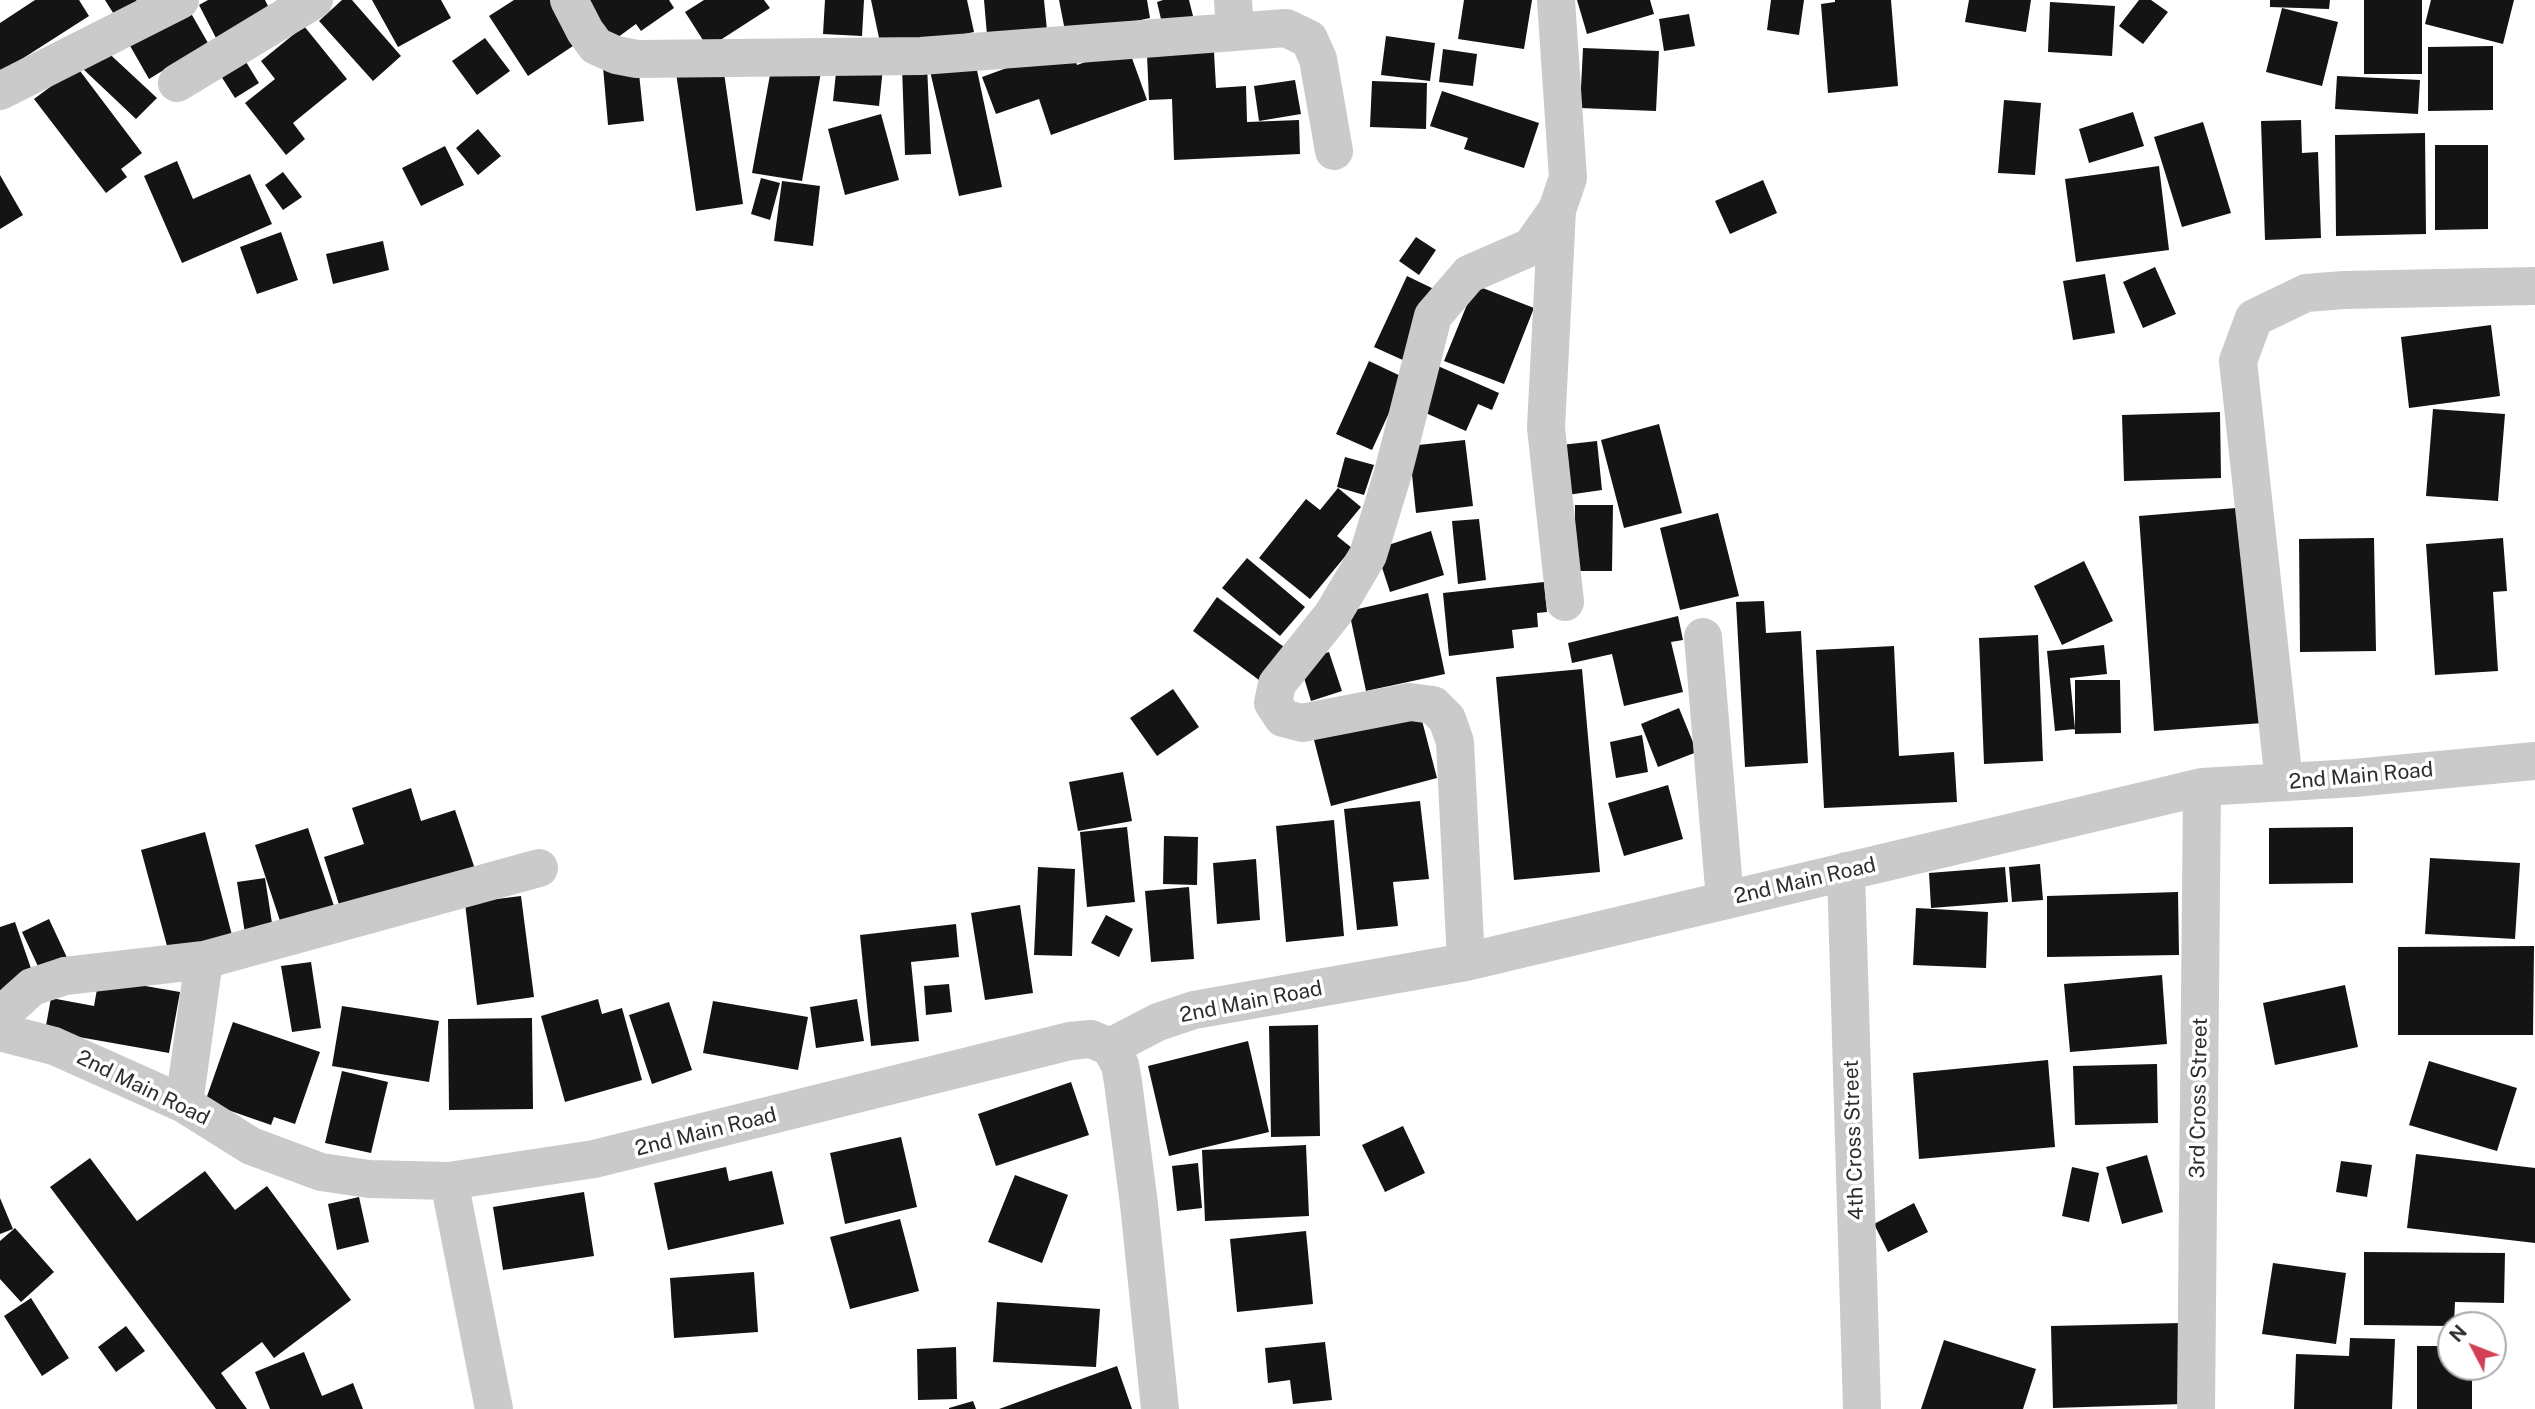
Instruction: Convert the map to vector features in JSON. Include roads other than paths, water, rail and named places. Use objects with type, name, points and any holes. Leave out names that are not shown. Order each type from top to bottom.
[{"type":"street","points":[[0,91],[180,0]]},
{"type":"street","points":[[177,83],[314,0]]},
{"type":"street","points":[[569,0],[596,46],[616,55],[637,59],[921,56],[1234,16],[1286,28],[1309,39],[1318,59],[1334,151]]},
{"type":"street","points":[[1556,0],[1568,177],[1557,210],[1546,428],[1565,602]]},
{"type":"street","points":[[1466,962],[1455,742],[1447,719],[1433,705],[1410,702],[1302,723],[1283,718],[1273,703],[1277,684],[1333,614],[1368,555],[1433,316],[1469,274],[1531,247],[1557,210]]},
{"type":"street","points":[[2284,782],[2238,361],[2254,318],[2305,293],[2535,286]]},
{"type":"street","points":[[1703,637],[1725,900]]},
{"type":"street","name":"2nd Main Road","points":[[0,1032],[54,1046],[184,1104],[251,1146],[321,1172],[369,1179],[449,1181],[594,1159],[1070,1041],[1091,1040],[1110,1048],[1158,1022],[1194,1010],[1466,962],[2202,787],[2535,761]]},
{"type":"street","name":"3rd Cross Street","points":[[2196,1409],[2202,787]]},
{"type":"street","points":[[0,1016],[32,987],[65,976],[204,960],[539,868]]},
{"type":"street","name":"4th Cross Street","points":[[1846,871],[1862,1409]]},
{"type":"street","points":[[184,1104],[204,960]]},
{"type":"street","points":[[1110,1048],[1120,1065],[1125,1096],[1160,1409]]},
{"type":"street","points":[[449,1181],[494,1409]]}]
